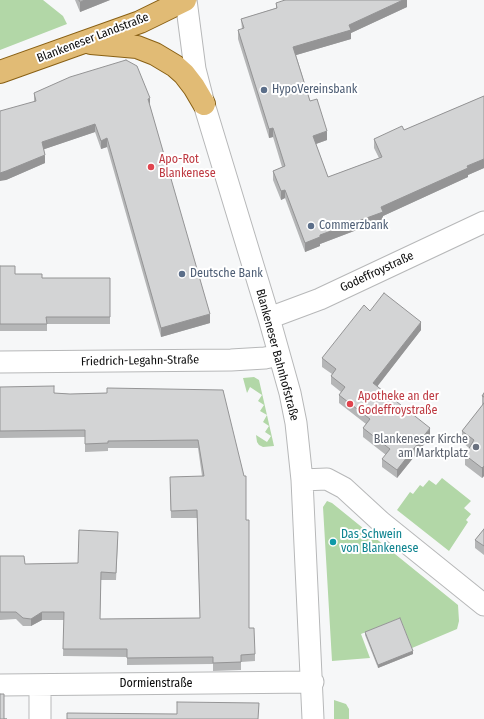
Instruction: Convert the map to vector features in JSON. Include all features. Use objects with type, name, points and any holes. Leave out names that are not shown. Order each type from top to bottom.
[{"type":"main road","name":"Blankeneser Landstraße","points":[[0,72],[140,22],[185,0]]},
{"type":"main road","points":[[84,43],[137,47],[155,54],[175,66],[184,74],[194,86],[204,104]]},
{"type":"street","name":"Blankeneser Bahnhofstraße","points":[[185,0],[195,69],[204,104],[269,318],[296,423],[302,480],[314,719]]},
{"type":"street","name":"Godeffroystraße","points":[[269,318],[320,300],[484,222]]},
{"type":"street","name":"Friedrich-Legahn-Straße","points":[[0,362],[231,360],[265,358],[279,355]]},
{"type":"street","points":[[302,480],[327,479],[344,488],[381,522],[484,605]]},
{"type":"street","name":"Dormienstraße","points":[[0,685],[313,682]]},
{"type":"street","points":[[40,685],[40,719]]},
{"type":"green space","points":[[0,0],[43,0],[63,16],[67,24],[0,50]]},
{"type":"green space","points":[[254,377],[259,380],[267,415],[260,411],[264,405],[258,401],[262,395],[250,387],[247,393],[243,378]]},
{"type":"green space","points":[[267,415],[274,446],[263,447],[257,442],[256,435],[267,442],[271,436],[265,432],[269,426],[263,422]]},
{"type":"green space","points":[[442,478],[471,501],[464,508],[471,514],[466,520],[468,522],[449,551],[397,510],[410,492],[413,494],[420,485],[423,487],[429,480],[436,485]]},
{"type":"green space","points":[[327,501],[332,503],[458,605],[459,621],[457,629],[412,648],[400,618],[361,634],[370,658],[332,661],[323,507]]},
{"type":"green space","points":[[334,700],[346,704],[349,709],[349,719],[334,719]]},
{"type":"building","points":[[285,0],[403,0],[349,25],[351,30],[293,47],[310,101],[317,99],[327,131],[313,136],[328,177],[382,157],[374,139],[402,126],[404,130],[484,96],[484,159],[467,166],[468,168],[381,207],[383,212],[320,235],[320,237],[305,243],[285,190],[281,191],[273,171],[285,166],[273,128],[269,129],[238,30],[244,28],[241,19],[277,8],[276,3]]},
{"type":"building","points":[[126,60],[137,66],[150,98],[148,99],[210,314],[161,328],[107,138],[101,141],[95,124],[42,142],[45,155],[0,173],[0,111],[36,101],[34,93],[70,77]]},
{"type":"building","points":[[0,266],[15,266],[15,274],[42,274],[42,278],[110,278],[110,317],[46,317],[47,324],[0,324]]},
{"type":"building","points":[[384,293],[421,322],[373,383],[430,428],[397,470],[382,459],[390,449],[363,428],[370,419],[339,395],[345,387],[331,376],[336,369],[322,358],[364,305],[370,311]]},
{"type":"building","points":[[54,386],[54,393],[70,394],[107,393],[107,388],[223,390],[244,476],[246,476],[246,520],[249,520],[249,628],[254,628],[255,654],[241,655],[241,662],[213,663],[213,657],[127,658],[127,649],[63,649],[64,612],[42,612],[31,619],[23,618],[16,612],[0,612],[0,556],[24,556],[25,564],[78,563],[79,530],[118,532],[116,573],[101,572],[100,619],[200,618],[197,510],[171,511],[170,477],[204,476],[198,440],[108,441],[108,443],[85,444],[85,430],[0,431],[0,387]]},
{"type":"building","points":[[484,403],[484,466],[482,468],[465,455],[474,440],[462,431]]},
{"type":"building","points":[[484,529],[484,546],[475,540]]},
{"type":"building","points":[[400,618],[413,651],[378,665],[365,632]]},
{"type":"building","points":[[0,694],[4,694],[4,719],[0,719]]},
{"type":"building","points":[[177,702],[259,703],[258,719],[67,719],[67,713],[177,714]]},
{"type":"place","name":"HypoVereinsbank","points":[[264,90]]},
{"type":"place","name":"Apo-Rot Blankenese","points":[[151,167]]},
{"type":"place","name":"Commerzbank","points":[[311,226]]},
{"type":"place","name":"Deutsche Bank","points":[[182,274]]},
{"type":"place","name":"Apotheke an der Godeffroystraße","points":[[350,404]]},
{"type":"place","name":"Blankeneser Kirche am Marktplatz","points":[[476,447]]},
{"type":"place","name":"Das Schwein von Blankenese","points":[[333,542]]}]
